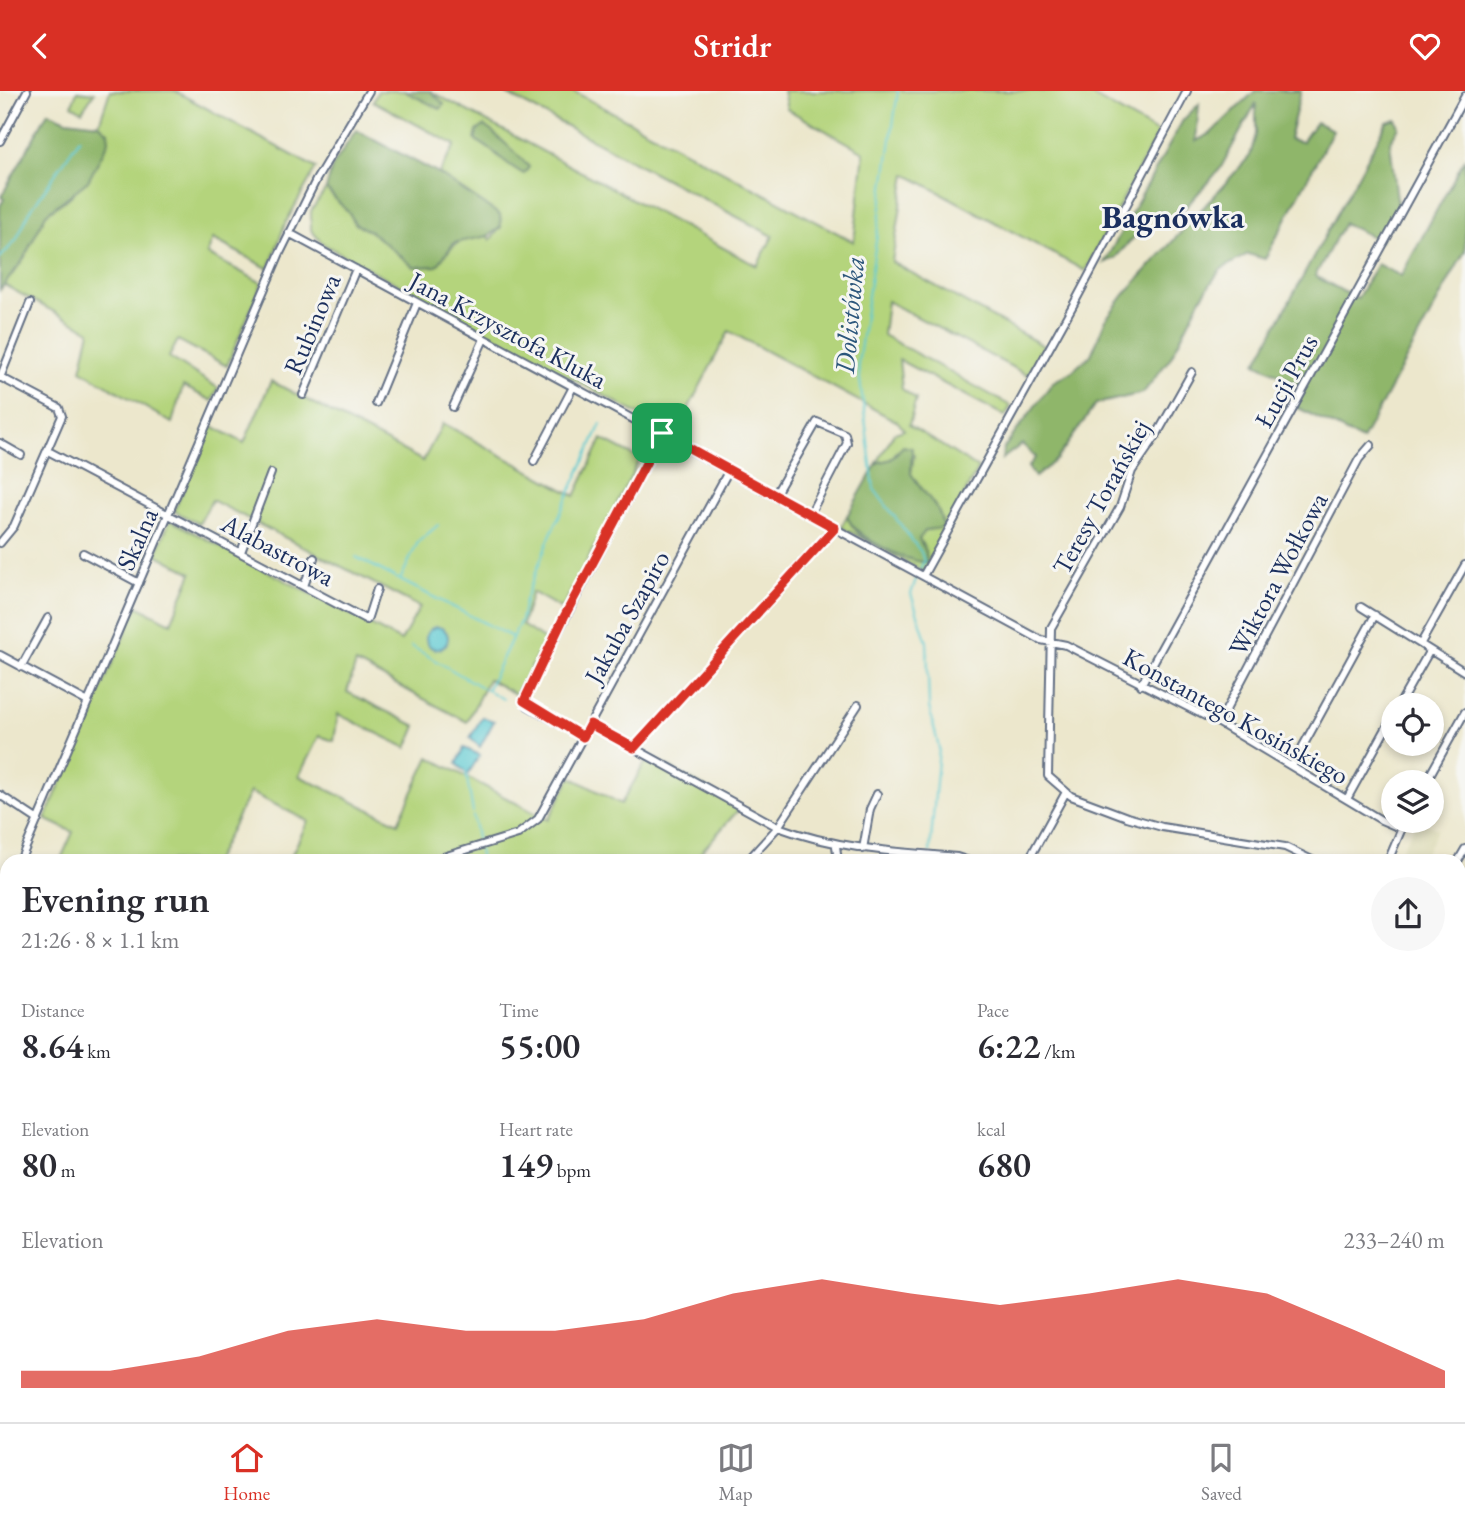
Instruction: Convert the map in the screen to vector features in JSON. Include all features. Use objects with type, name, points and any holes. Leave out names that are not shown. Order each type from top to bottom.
[{"type":"street","points":[[0,141],[27,91]]},
{"type":"street","name":"Skalna","points":[[23,854],[289,233],[316,180],[369,91]]},
{"type":"street","points":[[923,576],[1187,91]]},
{"type":"street","name":"Łucji Prus","points":[[1141,685],[1465,96]]},
{"type":"street","name":"Jana Krzysztofa Kluka","points":[[289,233],[1050,642]]},
{"type":"street","name":"Rubinowa","points":[[303,395],[356,269]]},
{"type":"street","points":[[0,543],[14,526],[62,416],[59,408],[0,377],[30,303]]},
{"type":"street","points":[[376,403],[417,303]]},
{"type":"street","points":[[453,407],[484,339]]},
{"type":"street","name":"Teresy Torańskiej","points":[[1050,642],[1051,628],[1120,507],[1132,471],[1156,436],[1192,372]]},
{"type":"street","points":[[534,461],[573,387]]},
{"type":"street","points":[[775,495],[817,422],[845,434],[847,443],[810,514]]},
{"type":"street","points":[[583,737],[528,706],[524,701],[526,692],[662,433]]},
{"type":"street","points":[[0,443],[21,455]]},
{"type":"street","name":"Wiktora Wołkowa","points":[[1220,723],[1359,460],[1371,445]]},
{"type":"street","name":"Alabastrowa","points":[[48,451],[170,513],[367,620],[377,589]]},
{"type":"street","name":"Jakuba Szapiro","points":[[453,854],[519,834],[538,819],[729,470]]},
{"type":"street","points":[[241,552],[271,473]]},
{"type":"street","points":[[634,748],[835,528]]},
{"type":"street","points":[[83,553],[139,583]]},
{"type":"street","points":[[304,586],[314,558]]},
{"type":"street","points":[[1421,643],[1465,565]]},
{"type":"street","points":[[1361,607],[1465,672]]},
{"type":"street","points":[[1292,766],[1375,615]]},
{"type":"street","points":[[21,667],[48,618]]},
{"type":"street","points":[[1050,642],[1053,652],[1047,772],[1066,792],[1154,825],[1285,847],[1300,854]]},
{"type":"street","name":"Konstantego Kosińskiego","points":[[1050,642],[1066,645],[1220,723],[1381,820]]},
{"type":"street","points":[[1406,693],[1430,650]]},
{"type":"street","points":[[0,655],[88,702]]},
{"type":"street","points":[[753,854],[778,827],[858,705]]},
{"type":"street","points":[[1433,770],[1465,712]]},
{"type":"street","points":[[590,724],[778,827],[836,846],[922,854]]},
{"type":"street","points":[[1347,799],[1381,738]]},
{"type":"street","points":[[1032,854],[1066,792]]},
{"type":"street","points":[[863,849],[866,822],[877,794]]},
{"type":"street","points":[[0,795],[38,820]]},
{"type":"street","points":[[1391,854],[1400,833]]},
{"type":"street","points":[[836,846],[837,854]]},
{"type":"shaded area","points":[[1410,833],[1436,833],[1425,854],[1399,854]]},
{"type":"green space","points":[[77,91],[94,93],[82,111],[72,105]]},
{"type":"green space","points":[[110,91],[175,91],[316,168],[285,224],[269,269],[213,239],[207,254],[262,283],[227,366],[178,340],[169,357],[218,388],[212,401],[183,386],[172,423],[81,370],[90,331],[4,285],[23,260],[46,214],[71,196],[108,132],[99,124]]},
{"type":"green space","points":[[378,91],[430,91],[757,266],[773,236],[501,91],[573,91],[854,242],[864,152],[787,109],[783,91],[1084,91],[1158,133],[1085,271],[906,174],[892,262],[1044,346],[1027,375],[887,301],[883,335],[1011,406],[1005,416],[899,360],[902,389],[916,399],[909,425],[978,468],[924,572],[841,527],[847,516],[852,526],[869,541],[892,549],[926,551],[919,539],[926,530],[944,527],[938,510],[911,474],[914,454],[897,451],[891,459],[877,463],[894,433],[904,430],[898,422],[729,331],[675,434],[323,244],[311,230],[311,211],[326,189],[350,214],[355,224],[370,231],[414,267],[436,266],[463,240],[488,236],[490,240],[501,227],[500,215],[439,174],[455,145],[373,101]]},
{"type":"green space","points":[[404,91],[430,91],[444,104],[440,109]]},
{"type":"green space","points":[[1255,91],[1301,91],[1289,139],[1302,142],[1316,122],[1333,130],[1265,259],[1248,254],[1220,270],[1201,298],[1171,357],[1143,393],[1096,404],[1057,459],[1035,477],[1028,467],[1036,457],[1022,444],[1002,459],[1004,448],[1053,382],[1071,372],[1091,355],[1106,319],[1124,295],[1250,156],[1256,134],[1256,103],[1220,169],[1175,219],[1158,211],[1115,258],[1104,263],[1183,120],[1199,104],[1196,141],[1210,134]]},
{"type":"green space","points":[[48,112],[67,120],[99,124],[108,132],[109,141],[88,181],[46,214],[23,260],[0,290],[0,206],[4,199],[1,197]]},
{"type":"green space","points":[[1396,119],[1399,127],[1390,142],[1398,207],[1380,241],[1344,223],[1315,276],[1357,299],[1377,264],[1401,276],[1465,158],[1465,251],[1362,440],[1294,406],[1304,387],[1256,363],[1387,122]]},
{"type":"green space","points":[[484,126],[529,167],[524,174],[475,140],[477,131]]},
{"type":"green space","points":[[356,130],[439,174],[500,215],[501,227],[488,236],[454,243],[437,266],[414,267],[370,231],[355,224],[350,214],[326,189],[332,167]]},
{"type":"green space","points":[[271,381],[423,461],[443,423],[575,496],[602,439],[640,459],[562,609],[532,592],[522,625],[545,640],[517,695],[488,679],[467,722],[356,663],[347,692],[416,726],[407,748],[338,714],[334,741],[319,736],[299,776],[398,823],[429,757],[548,820],[571,777],[621,804],[649,756],[741,807],[699,854],[292,854],[308,821],[250,792],[219,854],[63,854],[73,832],[45,819],[137,606],[171,623],[192,573],[156,554],[170,520],[401,641],[420,607],[212,500],[199,524],[174,511],[211,425],[244,443]]},
{"type":"green space","points":[[903,446],[912,448],[911,474],[938,510],[944,528],[926,530],[919,539],[926,551],[927,563],[881,547],[860,532],[847,516],[877,463],[891,459]]},
{"type":"water","points":[[437,627],[445,630],[448,638],[445,646],[437,649],[429,646],[426,638],[429,630]]},
{"type":"water","points":[[482,717],[494,721],[480,747],[470,738]]},
{"type":"water","points":[[464,748],[480,755],[468,774],[457,764]]},
{"type":"waterway","name":"Dolistówka","points":[[898,91],[858,364],[874,489],[921,552],[924,561],[920,569]]},
{"type":"waterway","points":[[0,258],[16,240],[30,211],[80,138]]},
{"type":"waterway","points":[[503,699],[487,690],[521,620],[525,600],[550,536],[601,424]]},
{"type":"waterway","points":[[438,525],[418,542],[400,580],[512,637]]},
{"type":"waterway","points":[[356,557],[398,579]]},
{"type":"waterway","name":"Dolistówka","points":[[917,576],[911,594],[927,642],[929,707],[939,748],[930,852]]},
{"type":"waterway","points":[[411,646],[486,690]]},
{"type":"waterway","points":[[466,773],[473,812]]},
{"type":"waterway","points":[[473,816],[478,843]]},
{"type":"waterway","points":[[479,850],[480,854]]},
{"type":"district","name":"Bagnówka","points":[[1173,216]]},
{"type":"route","points":[[662,433],[835,528],[634,748],[590,724],[583,737],[528,706],[524,701],[564,617],[662,433]]}]
